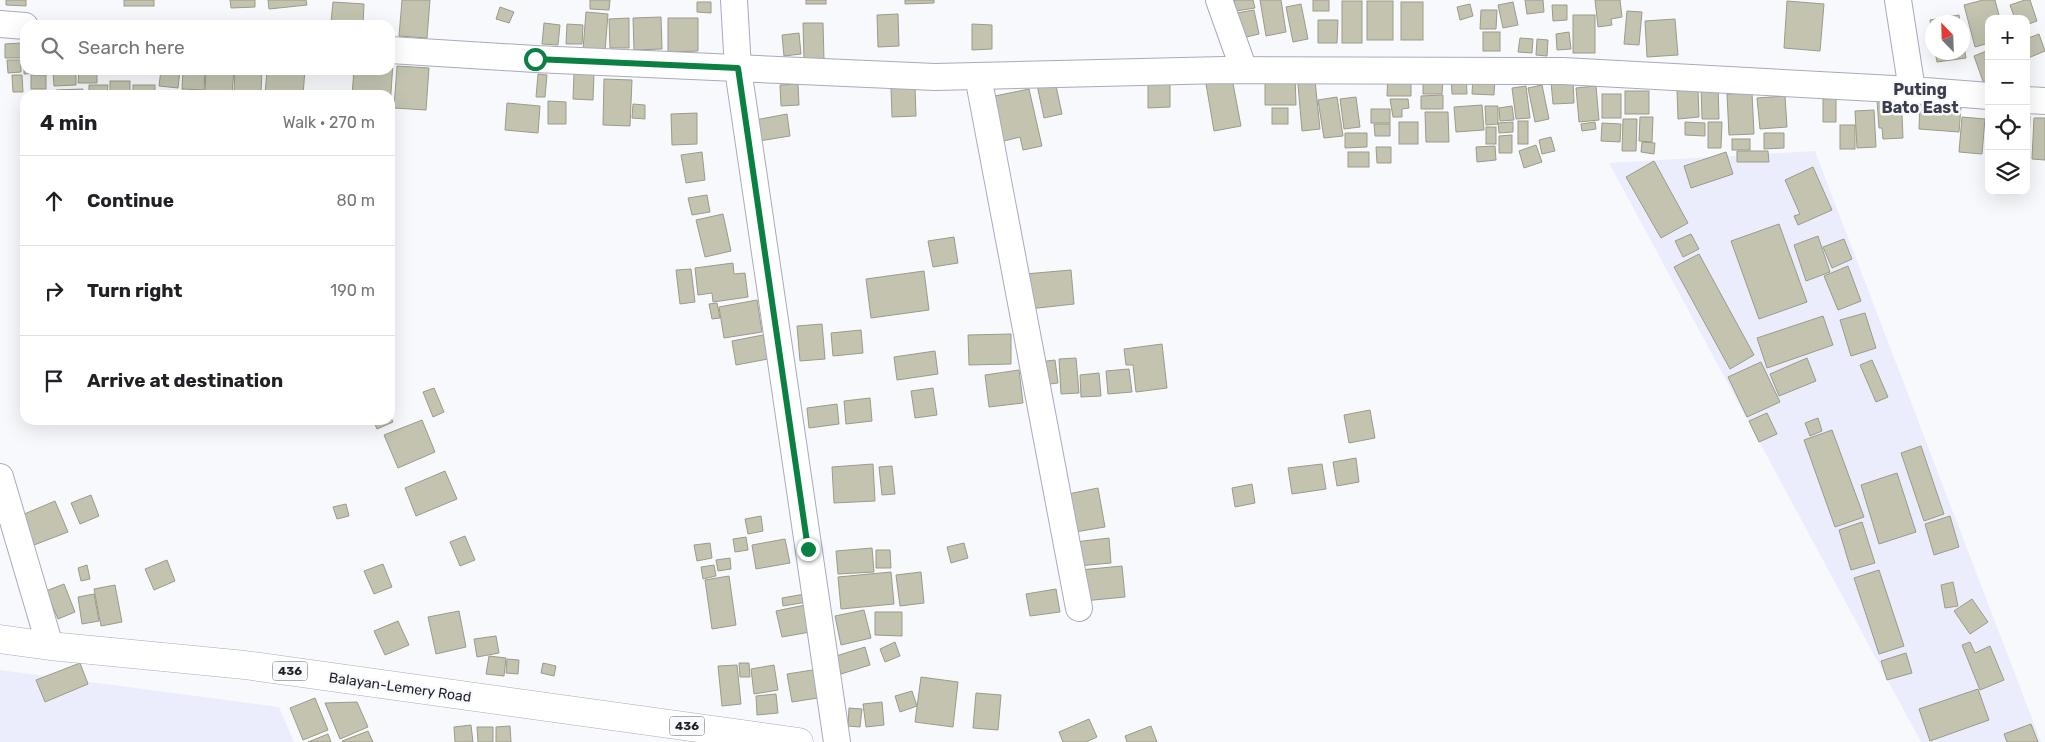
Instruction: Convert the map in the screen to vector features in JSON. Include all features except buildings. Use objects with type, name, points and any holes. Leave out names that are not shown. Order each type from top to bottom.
[{"type":"main road","name":"Balayan-Lemery Road","points":[[0,639],[50,646],[245,665],[799,742]]},
{"type":"street","points":[[734,0],[738,68],[837,742]]},
{"type":"street","points":[[1218,0],[1244,70]]},
{"type":"street","points":[[1898,0],[1912,90]]},
{"type":"street","points":[[0,24],[20,26]]},
{"type":"street","points":[[395,50],[935,77],[1244,70],[1563,71],[1985,96]]},
{"type":"street","points":[[978,76],[1079,608]]},
{"type":"street","points":[[2030,100],[2045,101]]},
{"type":"street","points":[[0,477],[50,646]]},
{"type":"shaded area","points":[[1815,151],[2041,742],[1921,742],[1609,163]]},
{"type":"shaded area","points":[[0,670],[279,707],[294,742],[0,742]]},
{"type":"district","name":"Puting Bato East","points":[[1920,98]]},
{"type":"route","points":[[535,59],[738,68],[808,549]]}]
